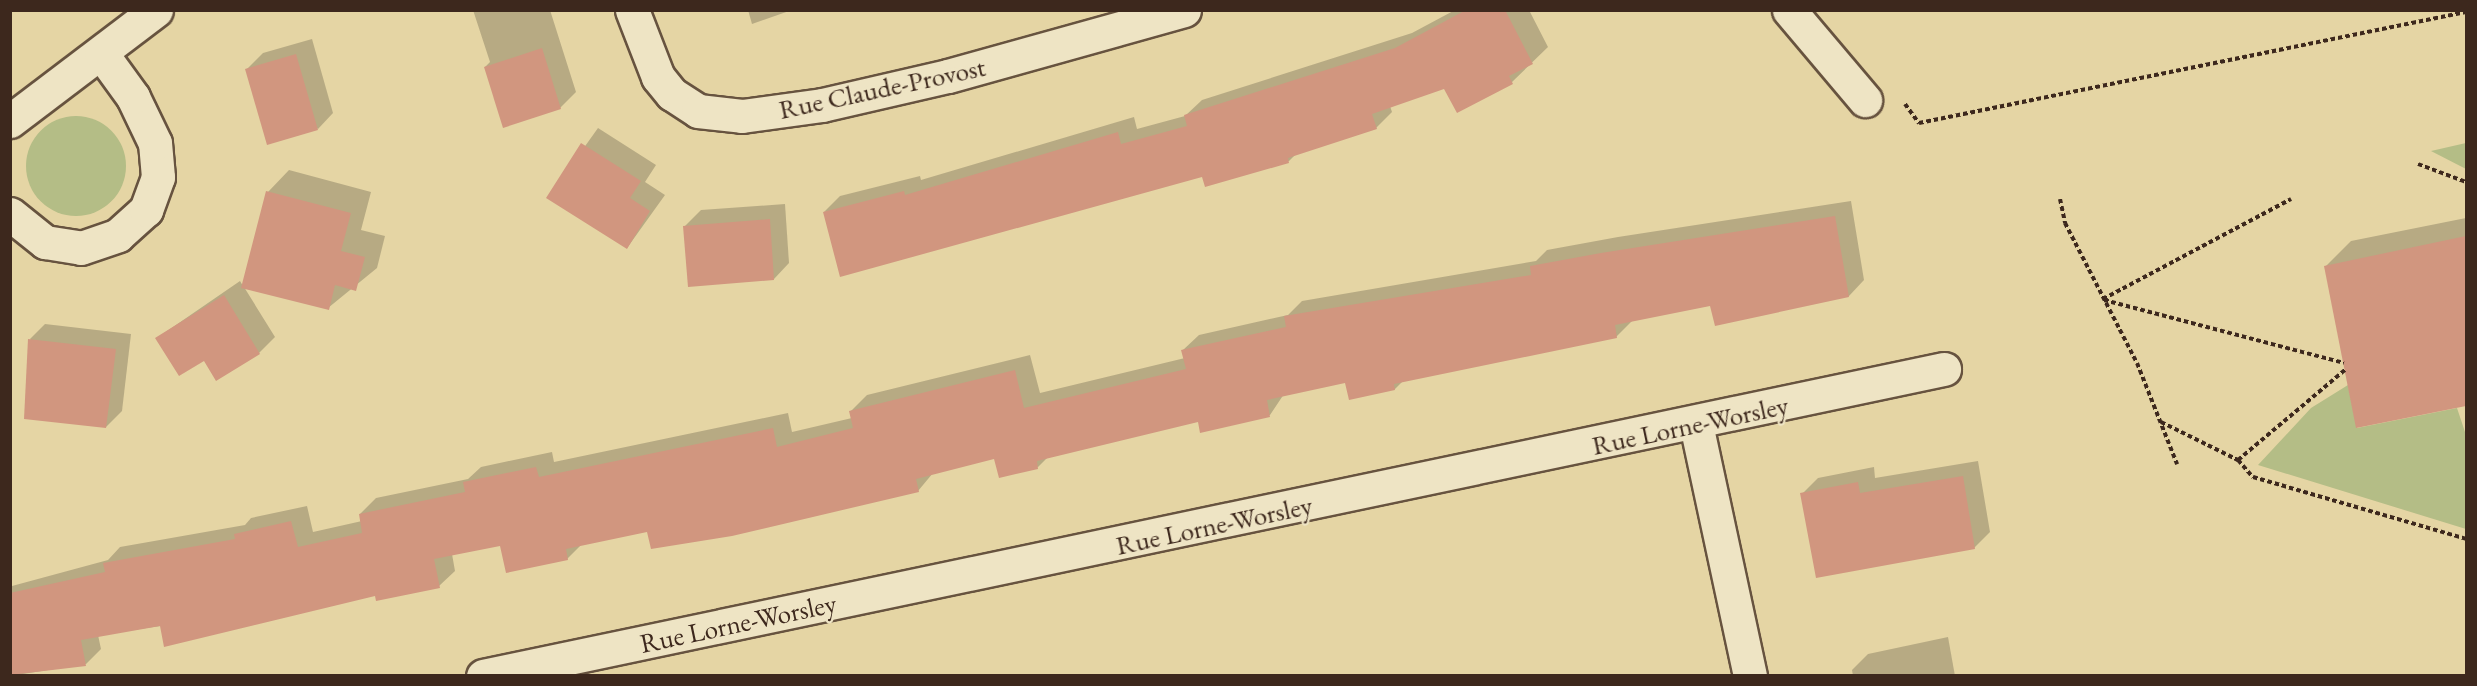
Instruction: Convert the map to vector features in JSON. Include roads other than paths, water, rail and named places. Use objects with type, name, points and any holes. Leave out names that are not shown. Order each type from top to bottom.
[{"type":"street","points":[[10,121],[156,10]]},
{"type":"street","name":"Rue Claude-Provost","points":[[632,10],[658,77],[672,94],[698,111],[718,116],[822,105],[1184,10]]},
{"type":"street","points":[[1789,10],[1865,100]]},
{"type":"street","points":[[10,214],[45,242],[81,248],[118,235],[146,210],[159,177],[155,143],[133,97],[101,53]]},
{"type":"street","name":"Rue Lorne-Worsley","points":[[483,675],[1696,424],[1944,369]]},
{"type":"street","points":[[1696,424],[1750,675]]}]
